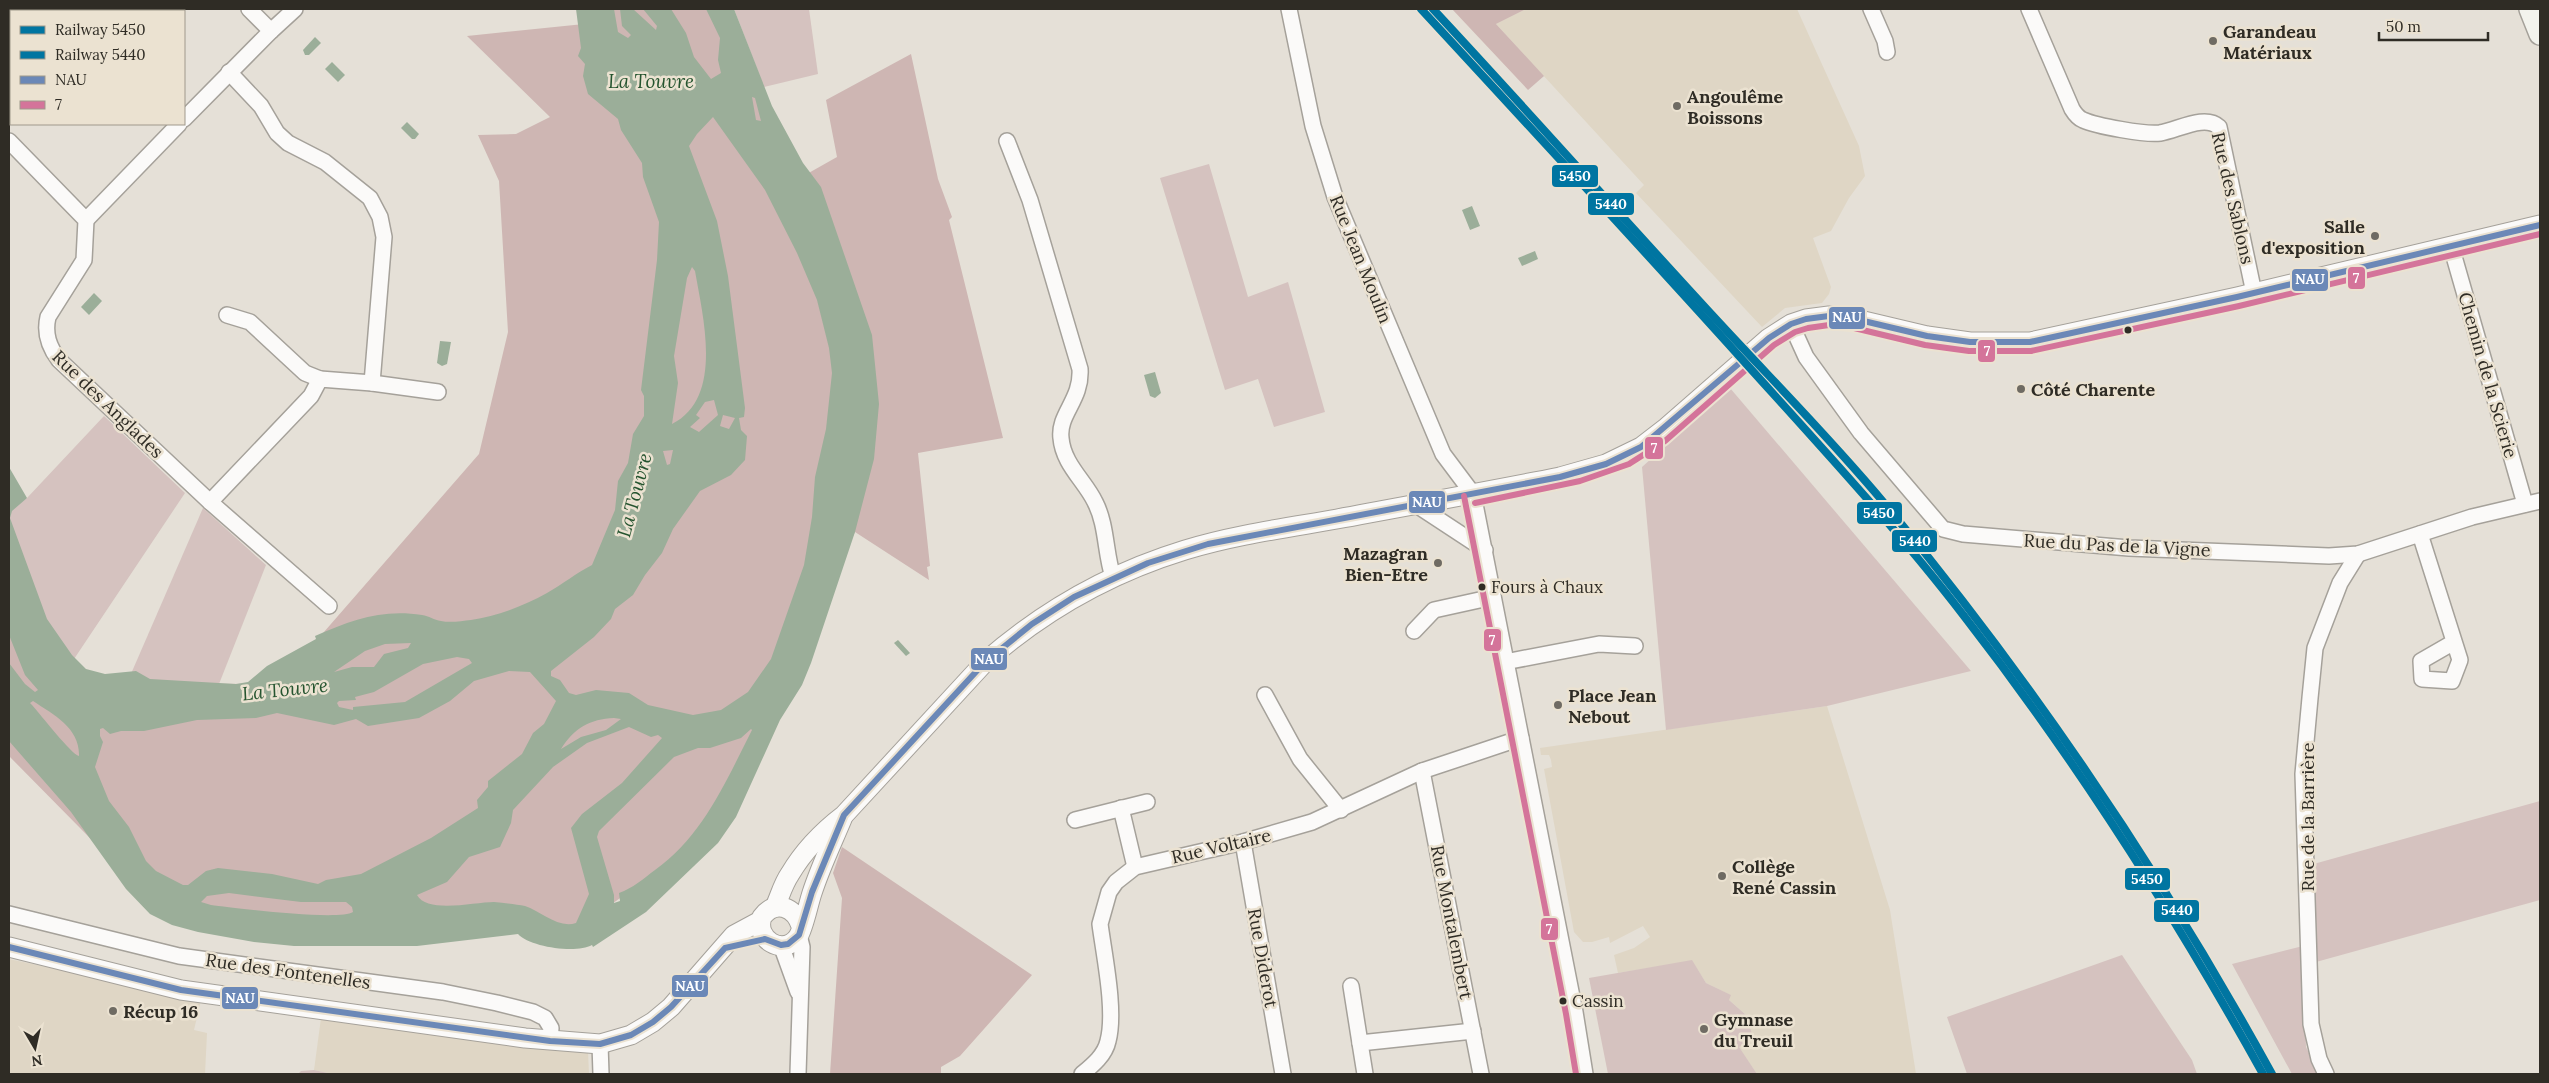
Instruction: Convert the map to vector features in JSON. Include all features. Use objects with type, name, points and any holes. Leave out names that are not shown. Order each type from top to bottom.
[{"type":"main road","points":[[2530,9],[2540,34]]},
{"type":"street","points":[[250,9],[272,31]]},
{"type":"street","points":[[185,118],[229,72],[295,9]]},
{"type":"street","name":"Rue Jean Moulin","points":[[1289,9],[1313,126],[1335,197],[1443,454],[1473,494]]},
{"type":"street","points":[[1871,9],[1885,41],[1887,52]]},
{"type":"street","name":"Rue des Sablons","points":[[2029,9],[2072,110],[2084,120],[2145,133],[2160,133],[2206,122],[2214,122],[2220,127],[2254,293]]},
{"type":"street","points":[[229,72],[261,106],[277,133],[288,143],[325,162],[357,186],[370,198],[380,217],[384,237],[372,384]]},
{"type":"street","points":[[9,141],[86,220],[178,125]]},
{"type":"street","points":[[1007,141],[1030,200],[1080,369],[1079,391],[1063,422],[1060,437],[1069,462],[1096,503],[1113,577]]},
{"type":"street","name":"Rue des Anglades","points":[[86,220],[84,260],[48,317],[46,325],[50,348],[59,360],[210,502],[329,606]]},
{"type":"street","points":[[775,907],[785,882],[797,864],[830,826],[844,815],[923,727],[1003,646],[1061,605],[1113,577],[1148,563],[1208,544],[1560,477],[1614,461],[1653,439],[1769,338],[1791,324],[1819,317],[1839,317],[1949,340],[1986,344],[2048,339],[2254,293],[2540,225]]},
{"type":"street","name":"Chemin de la Scierie","points":[[2451,246],[2525,504]]},
{"type":"street","points":[[227,315],[250,322],[305,373],[320,379],[438,392]]},
{"type":"street","name":"Rue du Pas de la Vigne","points":[[1791,324],[1806,356],[1861,433],[1943,529],[1963,534],[2129,548],[2329,556],[2358,554],[2472,517],[2540,501]]},
{"type":"street","points":[[210,502],[311,396],[320,379]]},
{"type":"street","points":[[1473,494],[1575,1012],[1585,1074]]},
{"type":"street","points":[[1415,504],[1485,550]]},
{"type":"street","points":[[2420,534],[2454,642]]},
{"type":"street","name":"Rue de la Barrière","points":[[2326,1074],[2319,1059],[2311,1024],[2302,774],[2315,648],[2340,583],[2358,554]]},
{"type":"street","points":[[1414,630],[1434,610],[1493,597]]},
{"type":"street","points":[[1505,662],[1599,644],[1635,646]]},
{"type":"street","points":[[1265,695],[1300,759],[1341,810]]},
{"type":"street","name":"Rue Voltaire","points":[[1082,1074],[1100,1057],[1108,1042],[1111,1024],[1100,924],[1103,908],[1108,892],[1116,882],[1135,867],[1243,842],[1312,822],[1341,810],[1422,770],[1521,738]]},
{"type":"street","name":"Rue Montalembert","points":[[1422,770],[1481,1074]]},
{"type":"street","points":[[1075,820],[1147,802]]},
{"type":"street","points":[[1121,808],[1135,867]]},
{"type":"street","points":[[9,947],[181,990],[550,1041],[600,1044],[631,1035],[653,1022],[671,1007],[725,948],[769,935],[788,944],[800,931],[844,815]]},
{"type":"street","name":"Rue Diderot","points":[[1243,842],[1283,1074]]},
{"type":"street","points":[[798,1074],[802,1003],[802,947],[800,931],[794,912],[783,907],[775,907],[764,913],[769,935],[802,1003]]},
{"type":"street","name":"Rue des Fontenelles","points":[[9,914],[179,956],[443,992],[497,1003],[533,1012],[545,1018],[551,1028],[550,1041]]},
{"type":"street","points":[[1351,986],[1364,1074]]},
{"type":"street","points":[[1360,1043],[1473,1031]]},
{"type":"street","points":[[600,1044],[600,1074]]},
{"type":"shaded area","points":[[580,9],[726,9],[798,179],[837,157],[826,100],[911,54],[938,179],[952,217],[949,220],[1003,438],[918,453],[930,566],[927,567],[929,580],[855,532],[732,795],[693,846],[574,931],[370,935],[153,902],[9,756],[9,556],[66,671],[127,683],[249,684],[317,640],[479,454],[508,332],[499,181],[478,135],[516,134],[550,117],[467,36],[584,24]]},
{"type":"shaded area","points":[[734,9],[809,9],[818,74],[764,87]]},
{"type":"shaded area","points":[[1452,9],[1526,9],[1496,24],[1544,76],[1528,90]]},
{"type":"shaded area","points":[[1526,9],[1797,9],[1859,146],[1865,176],[1849,198],[1831,231],[1813,238],[1831,287],[1829,294],[1822,303],[1785,308],[1762,327],[1636,193],[1644,185],[1496,24]]},
{"type":"shaded area","points":[[1209,164],[1248,297],[1288,282],[1325,412],[1274,427],[1258,379],[1225,390],[1160,178]]},
{"type":"shaded area","points":[[1730,388],[1971,671],[1827,706],[1666,730],[1642,467]]},
{"type":"shaded area","points":[[104,416],[185,493],[66,671],[9,556],[9,509],[27,498]]},
{"type":"shaded area","points":[[203,508],[266,565],[219,684],[127,683]]},
{"type":"shaded area","name":"Collège René Cassin","points":[[1827,706],[1890,910],[1916,1074],[1757,1074],[1738,1047],[1746,1015],[1728,999],[1730,995],[1706,983],[1692,961],[1618,973],[1614,955],[1634,948],[1650,937],[1643,926],[1610,943],[1609,937],[1592,942],[1583,942],[1574,932],[1544,769],[1552,767],[1551,760],[1549,755],[1541,755],[1540,748]]},
{"type":"shaded area","points":[[2540,801],[2540,900],[2316,962],[2310,865]]},
{"type":"shaded area","points":[[842,847],[1032,975],[960,1056],[941,1067],[941,1074],[830,1074],[842,898],[833,873]]},
{"type":"shaded area","points":[[2303,946],[2306,1047],[2319,1074],[2292,1074],[2232,964]]},
{"type":"shaded area","points":[[2122,955],[2192,1060],[2197,1074],[1967,1074],[1947,1017]]},
{"type":"shaded area","points":[[9,959],[201,1000],[194,1030],[207,1033],[205,1074],[9,1074]]},
{"type":"shaded area","points":[[1692,960],[1706,983],[1731,995],[1729,1000],[1746,1015],[1753,1037],[1739,1047],[1757,1074],[1608,1074],[1589,978]]},
{"type":"shaded area","points":[[321,1018],[588,1051],[589,1074],[332,1074],[314,1070]]},
{"type":"shaded area","points":[[314,1070],[332,1074],[298,1074],[301,1071]]},
{"type":"water","name":"La Touvre","points":[[576,9],[614,9],[618,32],[628,38],[631,35],[622,26],[620,9],[633,9],[656,30],[657,26],[643,9],[671,9],[686,33],[694,57],[711,79],[721,73],[718,60],[720,38],[706,9],[734,9],[772,106],[803,163],[821,187],[872,335],[879,404],[874,459],[855,532],[802,685],[780,720],[736,817],[718,843],[646,912],[593,947],[592,945],[585,948],[565,949],[542,946],[524,939],[518,934],[417,946],[294,946],[254,942],[198,932],[172,925],[150,914],[126,889],[71,812],[9,741],[9,663],[25,684],[35,692],[38,690],[25,675],[9,635],[9,467],[27,498],[12,511],[10,518],[47,619],[72,655],[86,669],[105,674],[136,671],[150,679],[236,684],[248,682],[267,666],[316,639],[315,636],[342,625],[367,617],[393,614],[422,615],[448,622],[491,616],[538,598],[592,565],[615,510],[618,481],[628,463],[633,434],[644,416],[644,396],[641,390],[657,260],[659,222],[643,177],[642,163],[621,130],[618,119],[588,94],[583,76],[585,64],[578,56],[581,48]],"holes":[[[752,97],[755,98],[761,121],[756,120]],[[713,117],[765,190],[797,253],[817,300],[829,348],[832,373],[826,429],[815,477],[812,517],[804,565],[771,659],[748,692],[721,710],[693,715],[648,705],[629,693],[596,690],[576,695],[569,693],[560,680],[551,676],[551,671],[594,637],[611,619],[615,609],[633,595],[662,553],[673,529],[700,491],[731,475],[745,460],[747,436],[741,430],[739,418],[744,417],[745,408],[728,276],[717,221],[689,146]],[[692,267],[695,271],[705,333],[706,355],[704,376],[699,396],[688,412],[672,424],[678,383],[674,356],[687,278]],[[714,400],[718,415],[699,432],[690,427],[700,418],[696,415],[705,402]],[[723,415],[735,418],[729,429],[720,426]],[[673,450],[670,464],[667,465],[663,451]],[[411,643],[408,648],[384,654],[374,667],[352,667],[334,672],[365,651],[385,644]],[[457,657],[469,659],[472,663],[405,702],[353,707],[353,710],[339,707],[337,703],[339,701],[356,700],[355,697],[374,692],[423,664]],[[509,671],[530,672],[556,701],[544,724],[533,733],[522,754],[488,781],[488,787],[477,800],[478,808],[431,838],[361,874],[326,880],[318,884],[272,874],[218,868],[206,871],[188,885],[183,885],[156,871],[146,861],[129,827],[109,801],[95,767],[103,742],[100,736],[100,729],[103,728],[110,734],[121,731],[144,731],[197,720],[256,718],[277,713],[334,725],[356,719],[368,726],[419,718],[450,701],[474,681]],[[33,701],[64,723],[75,738],[79,756],[63,742],[30,703]],[[621,719],[606,730],[581,737],[561,749],[571,735],[597,720]],[[629,727],[651,737],[658,735],[662,738],[622,783],[582,814],[571,828],[589,894],[576,923],[563,924],[556,922],[531,908],[521,905],[494,902],[441,906],[422,901],[417,895],[447,882],[469,857],[500,847],[511,823],[513,810],[553,767],[587,743]],[[752,730],[723,788],[687,841],[655,870],[633,886],[619,893],[620,901],[614,903],[614,895],[597,837],[599,831],[674,757],[698,748],[710,748],[741,738]],[[229,893],[301,902],[346,902],[352,907],[353,912],[308,915],[211,905],[201,902],[207,896]]]},
{"type":"water","points":[[315,37],[321,43],[309,55],[305,55],[303,50]]},
{"type":"water","points":[[332,62],[345,75],[338,82],[325,69]]},
{"type":"water","points":[[407,122],[419,134],[415,139],[412,139],[401,128]]},
{"type":"water","points":[[1472,206],[1480,226],[1470,230],[1462,210]]},
{"type":"water","points":[[1535,251],[1538,259],[1522,266],[1518,258]]},
{"type":"water","points":[[94,293],[102,301],[89,315],[81,307]]},
{"type":"water","points":[[440,341],[451,342],[447,364],[442,366],[437,363]]},
{"type":"water","points":[[1155,372],[1161,393],[1155,398],[1150,396],[1144,375]]},
{"type":"water","points":[[898,640],[910,653],[906,656],[894,643]]},
{"type":"rail line","name":"5450","points":[[1421,9],[1627,232],[1804,428],[1939,584],[2005,670],[2122,839],[2194,955],[2263,1074]]},
{"type":"rail line","name":"5440","points":[[1433,9],[1714,317],[1844,456],[1939,571],[2043,709],[2140,852],[2230,999],[2272,1074]]},
{"type":"transit line","name":"NAU","points":[[9,947],[181,990],[550,1041],[600,1044],[631,1035],[653,1022],[671,1007],[725,948],[765,939],[781,945],[788,944],[799,935],[812,892],[844,815],[985,662],[1032,624],[1074,597],[1148,563],[1208,544],[1560,477],[1606,464],[1641,447],[1769,338],[1791,324],[1806,319],[1829,316],[1851,318],[1927,336],[1970,342],[2030,342],[2237,297],[2540,225]]},
{"type":"transit line","name":"7","points":[[1475,503],[1580,481],[1629,464],[1665,441],[1774,345],[1795,332],[1808,328],[1829,325],[1850,327],[1925,345],[1969,351],[2031,351],[2239,306],[2540,234]]},
{"type":"transit line","name":"7","points":[[1464,496],[1566,1014],[1576,1074]]},
{"type":"place","name":"Garandeau Matériaux","points":[[2213,41]]},
{"type":"place","name":"Angoulême Boissons","points":[[1677,106]]},
{"type":"place","name":"Salle d'exposition","points":[[2375,236]]},
{"type":"place","name":"Côté Charente","points":[[2021,389]]},
{"type":"place","name":"Mazagran Bien-Etre","points":[[1438,563]]},
{"type":"place","name":"Fours à Chaux","points":[[1482,587]]},
{"type":"place","name":"Place Jean Nebout","points":[[1558,705]]},
{"type":"place","name":"Collège René Cassin","points":[[1722,876]]},
{"type":"place","name":"Cassin","points":[[1563,1001]]},
{"type":"place","name":"Récup 16","points":[[113,1011]]},
{"type":"place","name":"Gymnase du Treuil","points":[[1704,1029]]}]
